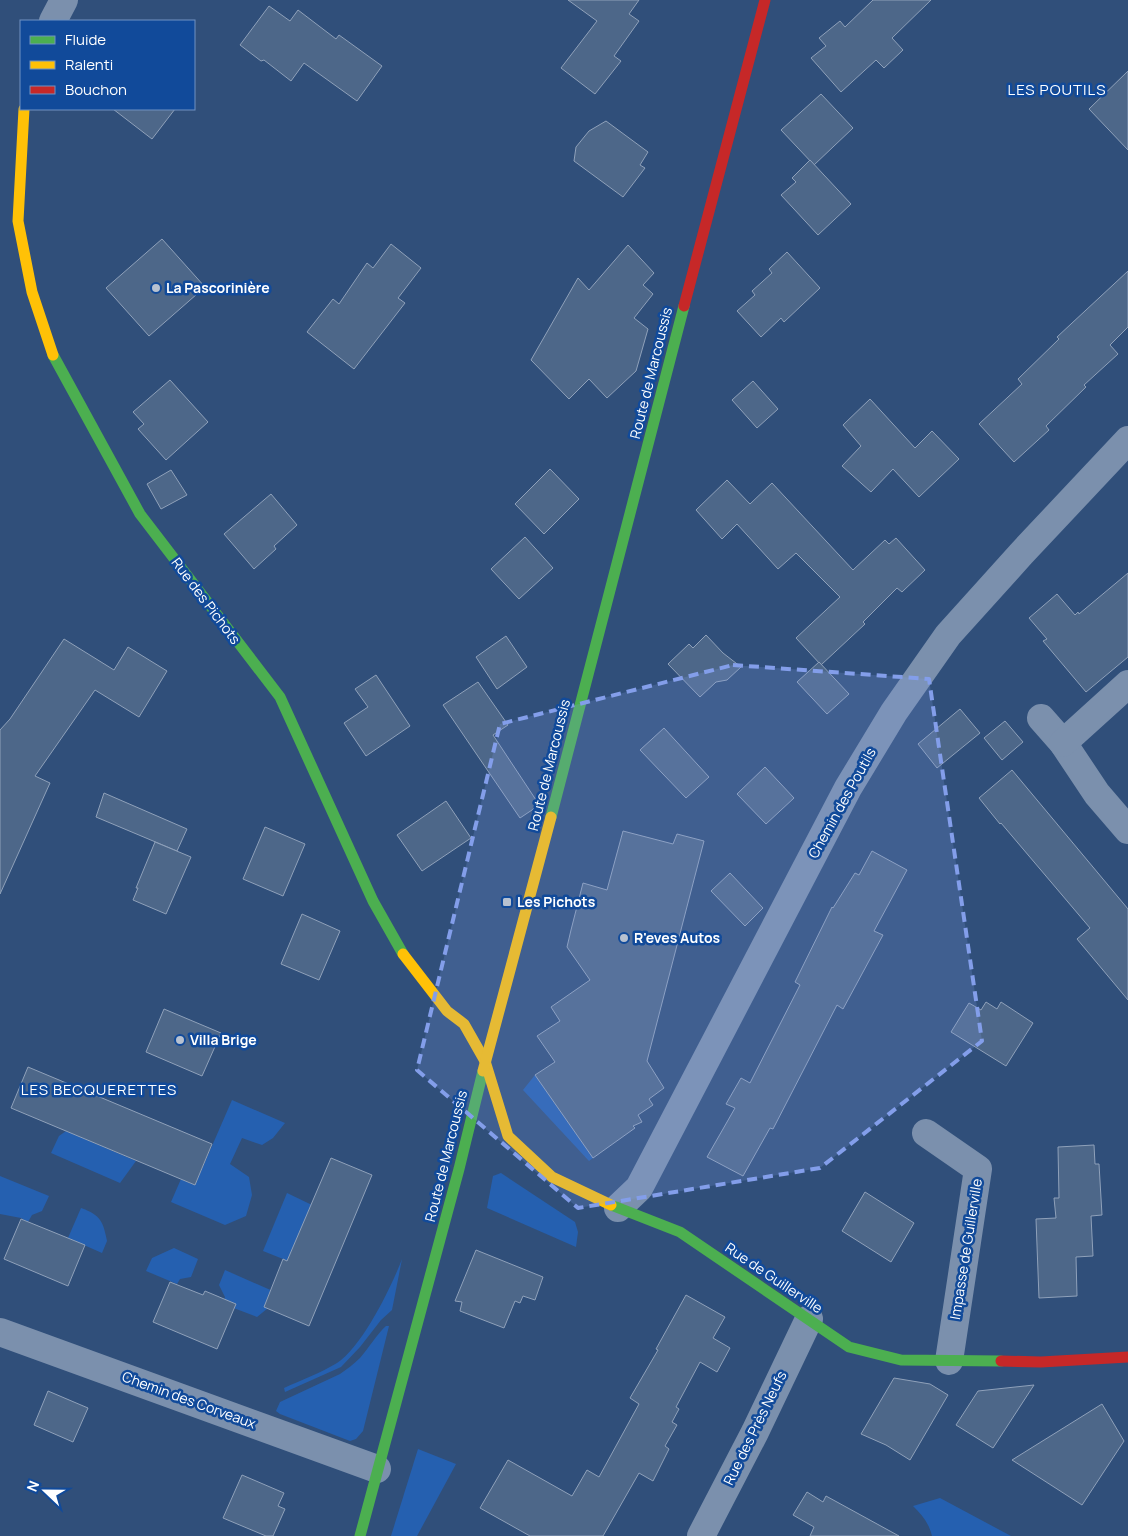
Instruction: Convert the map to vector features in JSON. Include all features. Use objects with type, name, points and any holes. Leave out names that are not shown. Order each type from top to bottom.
[{"type":"street","points":[[54,20],[64,0]]},
{"type":"street","name":"Route de Marcoussis","points":[[360,1536],[459,1169],[485,1061],[532,892],[689,285],[765,0]]},
{"type":"street","name":"Rue des Pichots","points":[[24,110],[18,221],[32,292],[55,361],[140,514],[280,697],[373,901],[404,955],[447,1011],[464,1024],[485,1061]]},
{"type":"street","name":"Chemin des Poutils","points":[[618,1208],[639,1188],[848,788],[894,712],[948,635],[1128,440]]},
{"type":"street","points":[[1063,743],[1128,684]]},
{"type":"street","points":[[1041,718],[1063,743],[1097,794],[1128,830]]},
{"type":"street","name":"Rue de Guillerville","points":[[485,1061],[508,1136],[552,1177],[618,1208],[680,1232],[849,1347],[901,1360],[1041,1362],[1128,1357]]},
{"type":"street","name":"Impasse de Guillerville","points":[[926,1133],[978,1169],[949,1361]]},
{"type":"street","name":"Rue des Près Neufs","points":[[700,1536],[755,1432],[809,1319]]},
{"type":"street","name":"Chemin des Corveaux","points":[[0,1332],[377,1469]]},
{"type":"highlighted area","points":[[733,665],[929,679],[982,1041],[820,1168],[578,1208],[417,1070],[500,724]]},
{"type":"shaded area","points":[[535,1075],[593,1158],[589,1161],[523,1090]]},
{"type":"shaded area","points":[[232,1100],[285,1123],[273,1138],[262,1145],[242,1138],[230,1164],[249,1177],[252,1195],[246,1216],[225,1225],[171,1202],[181,1179],[195,1185]]},
{"type":"shaded area","points":[[66,1131],[136,1161],[120,1183],[51,1153],[59,1136]]},
{"type":"shaded area","points":[[501,1173],[575,1222],[578,1232],[576,1247],[487,1208],[493,1176]]},
{"type":"shaded area","points":[[0,1176],[49,1196],[42,1211],[32,1215],[28,1222],[21,1218],[0,1214]]},
{"type":"shaded area","points":[[287,1193],[312,1205],[288,1261],[263,1251]]},
{"type":"shaded area","points":[[81,1208],[93,1213],[102,1224],[107,1241],[102,1253],[68,1238]]},
{"type":"shaded area","points":[[174,1248],[198,1259],[191,1277],[180,1279],[177,1284],[146,1271],[152,1258]]},
{"type":"shaded area","points":[[402,1259],[392,1310],[381,1320],[360,1347],[341,1367],[285,1392],[284,1388],[331,1367],[347,1355],[375,1316]]},
{"type":"shaded area","points":[[225,1270],[275,1292],[268,1308],[257,1317],[223,1304],[225,1297],[219,1285]]},
{"type":"shaded area","points":[[386,1326],[389,1326],[363,1431],[356,1439],[350,1441],[276,1411],[280,1402],[340,1374],[360,1358]]},
{"type":"shaded area","points":[[418,1449],[456,1464],[417,1536],[391,1536]]},
{"type":"shaded area","points":[[940,1498],[1011,1536],[932,1536],[925,1520],[913,1506]]},
{"type":"building","points":[[568,0],[639,0],[629,14],[639,21],[614,56],[621,61],[595,94],[561,68],[597,21]]},
{"type":"building","points":[[873,0],[931,0],[892,38],[903,50],[884,68],[876,60],[841,92],[811,58],[826,46],[819,38],[840,21],[845,27]]},
{"type":"building","points":[[269,6],[290,21],[298,10],[336,39],[339,35],[382,66],[357,101],[304,63],[291,81],[264,60],[261,61],[240,45]]},
{"type":"building","points":[[1128,71],[1128,150],[1089,109]]},
{"type":"building","points":[[821,94],[853,128],[814,165],[781,130]]},
{"type":"building","points":[[114,110],[174,110],[152,139]]},
{"type":"building","points":[[606,121],[648,152],[640,165],[645,168],[623,197],[574,161],[576,147],[589,131]]},
{"type":"building","points":[[810,160],[851,204],[818,235],[781,195],[796,182],[792,178]]},
{"type":"building","name":"La Pascorinière","points":[[162,239],[205,287],[149,336],[106,288]]},
{"type":"building","points":[[391,244],[421,268],[398,298],[405,303],[354,369],[307,332],[333,299],[339,304],[367,263],[373,268]]},
{"type":"building","points":[[628,245],[654,273],[643,285],[653,294],[634,318],[648,329],[636,371],[607,398],[589,379],[569,399],[531,360],[578,278],[589,290]]},
{"type":"building","points":[[787,252],[820,288],[784,322],[781,318],[761,337],[737,311],[755,295],[752,291],[772,273],[769,269]]},
{"type":"building","points":[[1128,271],[1128,327],[1110,345],[1118,354],[1084,385],[1086,387],[1046,426],[1049,430],[1014,462],[979,424],[1022,384],[1018,379],[1059,339],[1057,337]]},
{"type":"building","points":[[170,380],[208,422],[166,460],[138,429],[144,424],[133,412]]},
{"type":"building","points":[[753,381],[778,409],[757,428],[732,400]]},
{"type":"building","points":[[870,399],[915,448],[932,431],[959,459],[919,497],[893,469],[871,492],[842,466],[861,446],[843,425]]},
{"type":"building","points":[[550,469],[579,499],[544,534],[515,504]]},
{"type":"building","points":[[171,470],[187,495],[161,509],[147,484]]},
{"type":"building","points":[[727,480],[750,504],[772,483],[853,570],[885,540],[889,544],[896,538],[925,570],[902,592],[897,588],[863,622],[865,624],[821,665],[796,638],[840,597],[796,553],[778,569],[737,524],[722,539],[696,510]]},
{"type":"building","points":[[271,494],[297,525],[274,546],[276,549],[254,569],[224,534]]},
{"type":"building","points":[[525,537],[553,568],[519,599],[491,569]]},
{"type":"building","points":[[1128,573],[1128,657],[1086,692],[1043,641],[1047,639],[1029,618],[1057,594],[1075,615],[1078,612],[1079,614]]},
{"type":"building","points":[[706,635],[723,653],[741,667],[727,680],[716,682],[700,697],[668,664],[689,644],[693,648]]},
{"type":"building","points":[[506,636],[527,667],[497,689],[476,657]]},
{"type":"building","points":[[64,639],[114,670],[128,647],[167,671],[139,717],[95,690],[35,776],[50,783],[0,894],[0,730],[10,719]]},
{"type":"building","points":[[819,662],[849,694],[827,714],[797,682]]},
{"type":"building","points":[[376,675],[410,726],[366,756],[344,723],[368,707],[355,689]]},
{"type":"building","points":[[478,682],[508,725],[493,735],[538,803],[538,806],[520,818],[443,705]]},
{"type":"building","points":[[960,709],[980,733],[937,768],[918,744]]},
{"type":"building","points":[[1005,721],[1023,742],[1002,760],[984,738]]},
{"type":"building","points":[[664,728],[709,777],[686,798],[640,750]]},
{"type":"building","points":[[765,767],[794,798],[766,824],[737,794]]},
{"type":"building","points":[[1012,770],[1128,909],[1128,1000],[1077,939],[1090,928],[979,798]]},
{"type":"building","points":[[104,793],[187,829],[177,851],[96,817]]},
{"type":"building","points":[[446,801],[471,838],[422,871],[397,835]]},
{"type":"building","points":[[265,827],[305,844],[283,896],[243,879]]},
{"type":"building","points":[[623,831],[673,844],[677,834],[704,841],[647,1061],[664,1088],[649,1099],[653,1105],[638,1115],[642,1122],[633,1126],[635,1128],[593,1158],[535,1075],[555,1062],[537,1036],[560,1021],[551,1007],[590,980],[567,947],[583,883],[607,890]]},
{"type":"building","points":[[155,842],[191,857],[166,914],[133,900]]},
{"type":"building","points":[[872,851],[907,870],[874,931],[883,935],[843,1009],[837,1005],[773,1129],[770,1128],[743,1176],[707,1157],[735,1108],[726,1104],[741,1078],[750,1083],[800,985],[795,982],[832,907],[855,873],[859,875]]},
{"type":"building","points":[[730,873],[763,908],[745,926],[711,891]]},
{"type":"building","points":[[302,914],[340,931],[319,980],[281,964]]},
{"type":"building","points":[[986,1002],[997,1009],[1001,1002],[1033,1023],[1006,1066],[951,1032],[969,1003],[981,1010]]},
{"type":"building","name":"Villa Brige","points":[[164,1009],[221,1033],[202,1076],[146,1052]]},
{"type":"building","points":[[28,1067],[212,1144],[195,1185],[11,1108]]},
{"type":"building","points":[[1094,1145],[1095,1164],[1099,1164],[1102,1215],[1091,1216],[1093,1256],[1076,1257],[1077,1296],[1039,1298],[1036,1219],[1056,1218],[1054,1198],[1059,1198],[1058,1147]]},
{"type":"building","points":[[331,1158],[372,1175],[309,1326],[264,1307],[283,1259],[287,1261]]},
{"type":"building","points":[[865,1192],[914,1223],[891,1262],[842,1231]]},
{"type":"building","points":[[21,1219],[85,1245],[68,1286],[4,1259]]},
{"type":"building","points":[[476,1250],[543,1277],[535,1300],[523,1296],[520,1303],[515,1301],[504,1328],[460,1311],[462,1302],[455,1301]]},
{"type":"building","points":[[170,1282],[203,1295],[205,1291],[236,1304],[217,1349],[153,1322]]},
{"type":"building","points":[[686,1295],[725,1317],[713,1338],[730,1348],[717,1372],[700,1362],[676,1407],[679,1409],[672,1422],[677,1425],[665,1446],[669,1449],[653,1481],[639,1473],[603,1536],[530,1536],[480,1508],[508,1460],[572,1496],[587,1470],[599,1477],[639,1404],[630,1398],[658,1350],[656,1349]]},
{"type":"building","points":[[894,1378],[930,1384],[948,1395],[910,1460],[886,1445],[861,1434]]},
{"type":"building","points":[[1034,1385],[993,1448],[956,1425],[978,1391]]},
{"type":"building","points":[[48,1391],[88,1408],[73,1442],[34,1425]]},
{"type":"building","points":[[1102,1404],[1124,1441],[1082,1505],[1012,1460]]},
{"type":"building","points":[[242,1475],[284,1493],[278,1506],[285,1509],[273,1536],[266,1536],[223,1518]]},
{"type":"building","points":[[807,1492],[823,1502],[826,1496],[899,1536],[810,1536],[814,1527],[793,1515]]},
{"type":"traffic: fast","points":[[551,817],[684,306]]},
{"type":"traffic: fast","points":[[53,355],[140,514],[280,697],[373,901],[403,954]]},
{"type":"traffic: fast","points":[[360,1536],[459,1169],[483,1071]]},
{"type":"traffic: fast","points":[[611,1205],[680,1232],[849,1347],[901,1360],[1001,1361]]},
{"type":"traffic: slow","points":[[24,110],[18,221],[32,292],[53,355]]},
{"type":"traffic: slow","points":[[483,1071],[551,817]]},
{"type":"traffic: slow","points":[[403,954],[447,1011],[464,1024],[485,1061],[508,1136],[552,1177],[611,1205]]},
{"type":"traffic: jam","points":[[684,306],[765,0]]},
{"type":"traffic: jam","points":[[1001,1361],[1041,1362],[1128,1357]]},
{"type":"place","name":"La Pascorinière","points":[[156,288]]},
{"type":"place","name":"Les Pichots","points":[[507,902]]},
{"type":"place","name":"R'eves Autos","points":[[624,938]]},
{"type":"place","name":"Villa Brige","points":[[180,1040]]},
{"type":"district","name":"LES POUTILS","points":[[1057,90]]},
{"type":"district","name":"LES BECQUERETTES","points":[[99,1090]]}]
